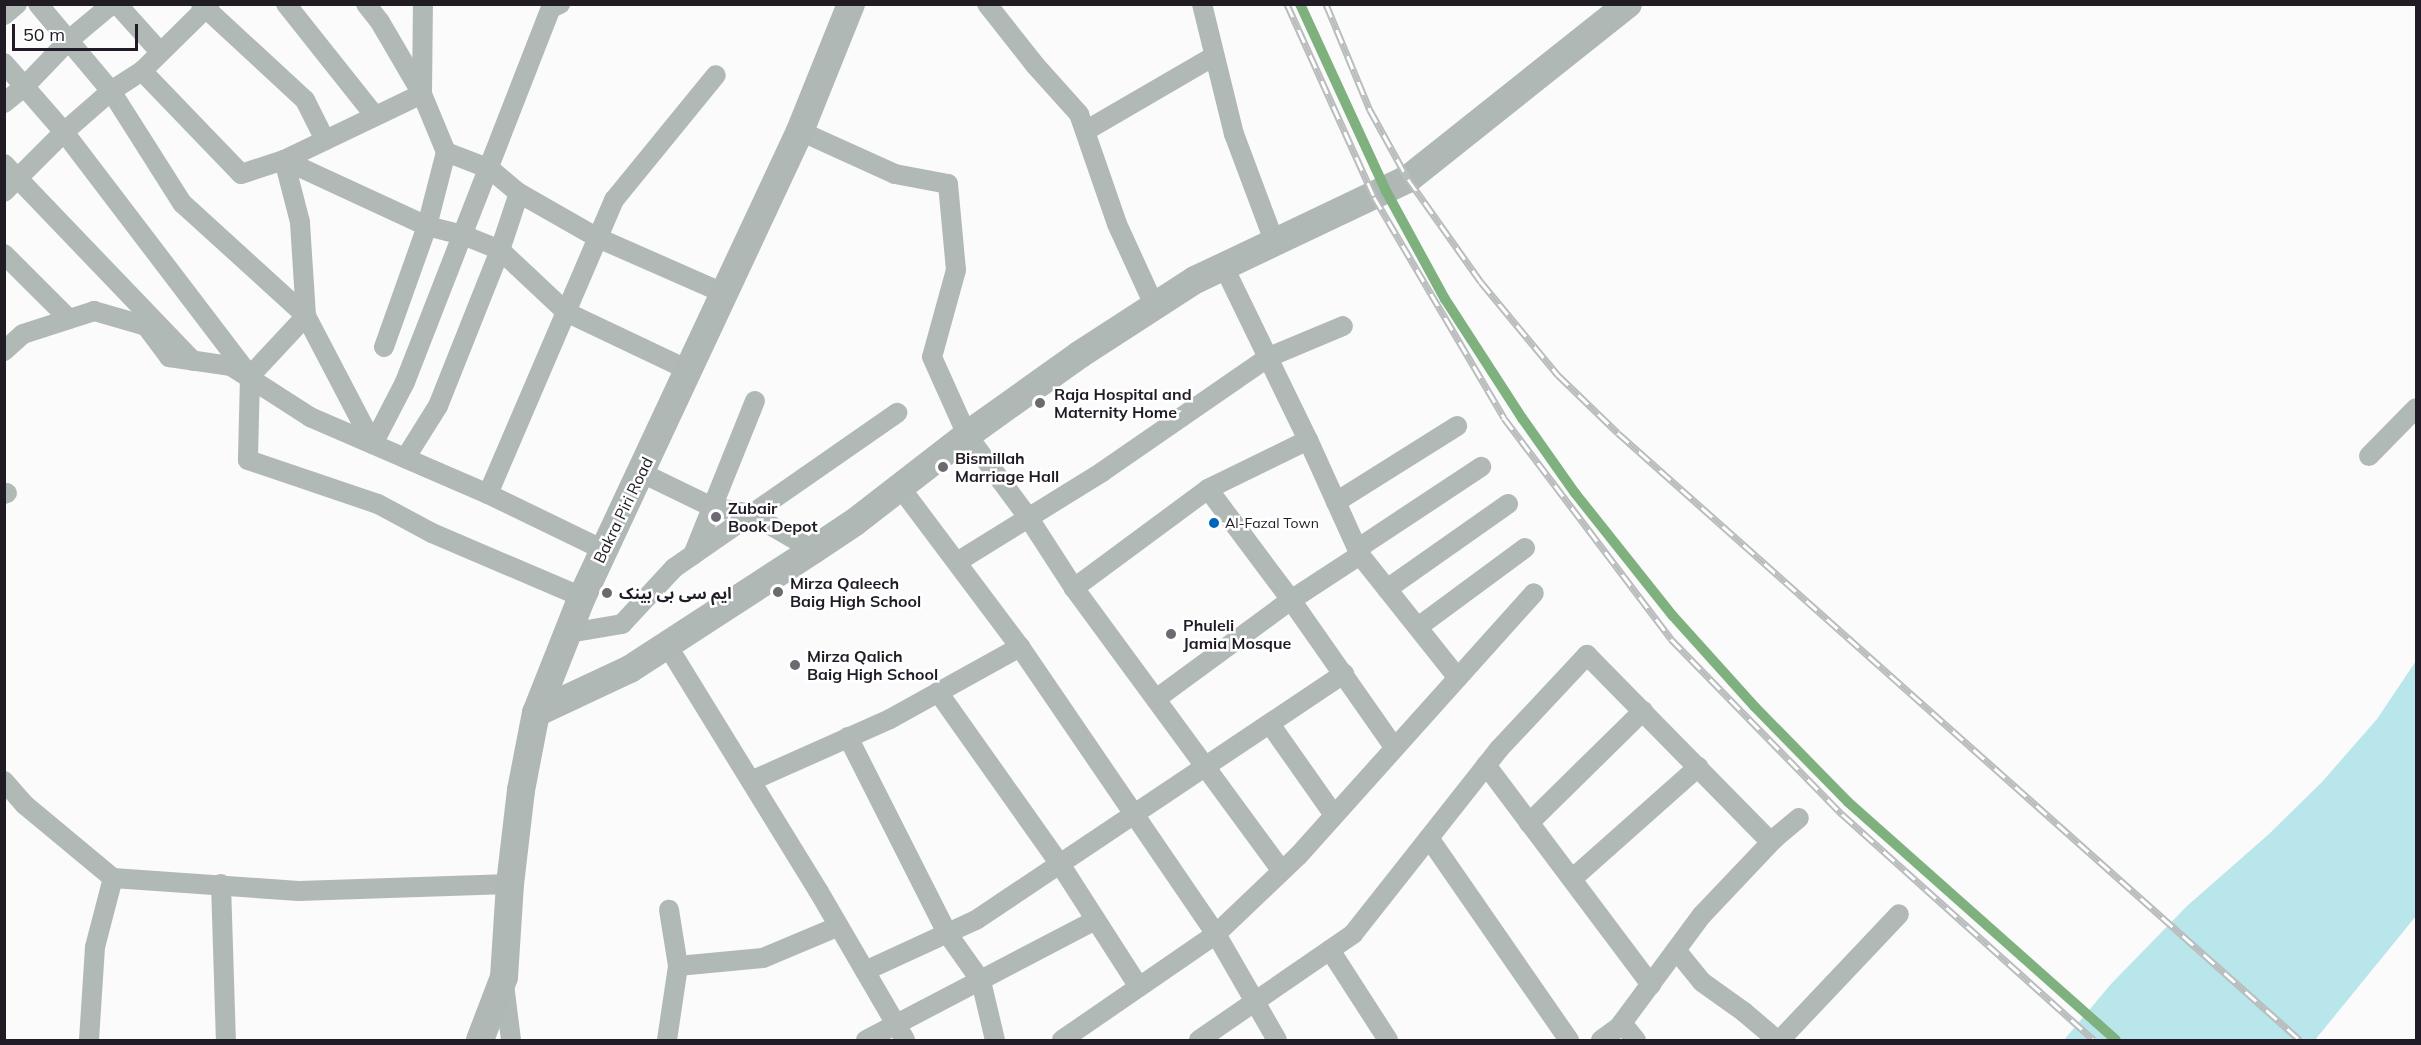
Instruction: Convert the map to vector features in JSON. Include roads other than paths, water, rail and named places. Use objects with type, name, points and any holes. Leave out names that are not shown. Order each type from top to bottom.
[{"type":"street","points":[[4,15],[17,4]]},
{"type":"street","points":[[38,4],[111,91],[182,203],[306,316],[373,444]]},
{"type":"street","points":[[4,103],[24,87],[69,40],[112,4]]},
{"type":"street","points":[[117,4],[160,52]]},
{"type":"street","points":[[286,4],[375,116]]},
{"type":"street","points":[[366,4],[380,22],[422,94],[446,152],[427,226],[384,347]]},
{"type":"street","points":[[422,94],[423,4]]},
{"type":"street","points":[[373,444],[405,382],[551,8],[561,4]]},
{"type":"street","name":"Bakra Piri Road","points":[[480,1041],[504,976],[510,884],[521,790],[536,713],[582,597],[642,473],[723,293],[800,131],[851,4]]},
{"type":"street","points":[[987,4],[1035,65],[1079,114],[1118,225],[1155,307]]},
{"type":"street","points":[[1202,4],[1234,134],[1274,241]]},
{"type":"street","points":[[536,713],[630,669],[813,550],[1079,355],[1195,280],[1408,179],[1628,4]]},
{"type":"street","points":[[11,186],[64,132],[111,91],[142,71],[205,6],[304,100],[325,140]]},
{"type":"street","points":[[1086,130],[1215,56]]},
{"type":"street","points":[[4,63],[64,132],[250,376],[248,460],[378,504],[432,533],[582,597]]},
{"type":"street","points":[[142,71],[241,174],[284,159],[422,94]]},
{"type":"street","points":[[488,494],[614,200],[716,75]]},
{"type":"street","points":[[800,131],[895,174],[948,184],[956,270],[932,357],[968,435],[1028,518],[1074,588],[1282,871]]},
{"type":"street","points":[[446,152],[490,169],[519,194],[597,238],[723,293]]},
{"type":"street","points":[[284,159],[427,226],[463,235],[500,250],[566,312],[688,370]]},
{"type":"street","points":[[250,376],[306,316],[300,222],[284,159]]},
{"type":"street","points":[[4,164],[11,186],[193,361]]},
{"type":"street","points":[[406,457],[438,406],[500,250],[519,194]]},
{"type":"street","points":[[6,259],[69,319]]},
{"type":"street","points":[[1223,266],[1269,357],[1359,552],[1458,678]]},
{"type":"street","points":[[4,351],[22,334],[94,311],[146,326],[169,357],[231,366],[250,376],[310,417],[488,494],[604,550]]},
{"type":"street","points":[[957,562],[1102,472],[1269,357],[1343,326]]},
{"type":"street","points":[[693,555],[755,401]]},
{"type":"street","points":[[2369,456],[2416,408]]},
{"type":"street","points":[[569,633],[622,624],[674,568],[897,413]]},
{"type":"street","points":[[1336,502],[1457,426]]},
{"type":"street","points":[[1074,588],[1208,489],[1308,440]]},
{"type":"street","points":[[1156,699],[1291,600],[1481,467]]},
{"type":"street","points":[[642,473],[712,507],[751,514],[813,550]]},
{"type":"street","points":[[900,487],[1020,646],[1216,934],[1253,1003],[1277,1041]]},
{"type":"street","points":[[1208,489],[1291,600],[1394,747]]},
{"type":"street","points":[[1387,589],[1508,504]]},
{"type":"street","points":[[1418,627],[1525,548]]},
{"type":"street","points":[[1062,1041],[1216,934],[1282,871],[1534,593]]},
{"type":"street","points":[[667,645],[839,926],[901,1033]]},
{"type":"street","points":[[751,781],[890,719],[1020,646]]},
{"type":"street","points":[[1199,1041],[1353,934],[1486,765],[1587,655],[1771,842]]},
{"type":"street","points":[[865,971],[976,920],[1344,674]]},
{"type":"street","points":[[938,692],[1060,864],[1139,987]]},
{"type":"street","points":[[1529,823],[1643,711]]},
{"type":"street","points":[[1270,724],[1334,815]]},
{"type":"street","points":[[848,737],[947,933],[981,981],[995,1041]]},
{"type":"street","points":[[1486,765],[1651,985]]},
{"type":"street","points":[[1572,879],[1698,767]]},
{"type":"street","points":[[4,781],[25,805],[112,878],[299,891],[510,884]]},
{"type":"street","points":[[1601,1041],[1622,1023],[1702,915],[1771,842],[1799,818]]},
{"type":"street","points":[[1429,838],[1569,1041]]},
{"type":"street","points":[[89,1041],[95,947],[112,878]]},
{"type":"street","points":[[221,884],[226,1041]]},
{"type":"street","points":[[667,1041],[678,966],[669,910]]},
{"type":"street","points":[[1676,950],[1702,982],[1744,1012],[1778,1041],[1899,914]]},
{"type":"street","points":[[866,1041],[901,1033],[981,981],[1096,920]]},
{"type":"street","points":[[678,966],[764,958],[839,926]]},
{"type":"street","points":[[1330,950],[1388,1041]]},
{"type":"street","points":[[504,976],[511,1041]]},
{"type":"street","points":[[1622,1023],[1636,1041]]},
{"type":"water","points":[[2416,661],[2416,916],[2315,1040],[2064,1040],[2111,984],[2187,906],[2269,834],[2322,782],[2377,719]]},
{"type":"railway","points":[[1287,4],[1374,197],[1504,418],[1671,639],[1842,814],[2094,1040]]},
{"type":"railway","points":[[1326,4],[1370,110],[1408,179],[1481,282],[1558,375],[1618,433],[2300,1040]]},
{"type":"place","name":"Raja Hospital and Maternity Home","points":[[1040,403]]},
{"type":"place","name":"Bismillah Marriage Hall","points":[[943,467]]},
{"type":"place","name":"Zubair Book Depot","points":[[716,517]]},
{"type":"place","name":"Al-Fazal Town","points":[[1214,523]]},
{"type":"place","name":"Mirza Qaleech Baig High School","points":[[778,592]]},
{"type":"place","name":"ایم سی بی بینک","points":[[607,593]]},
{"type":"place","name":"Phuleli Jamia Mosque","points":[[1171,634]]},
{"type":"place","name":"Mirza Qalich Baig High School","points":[[795,665]]}]
